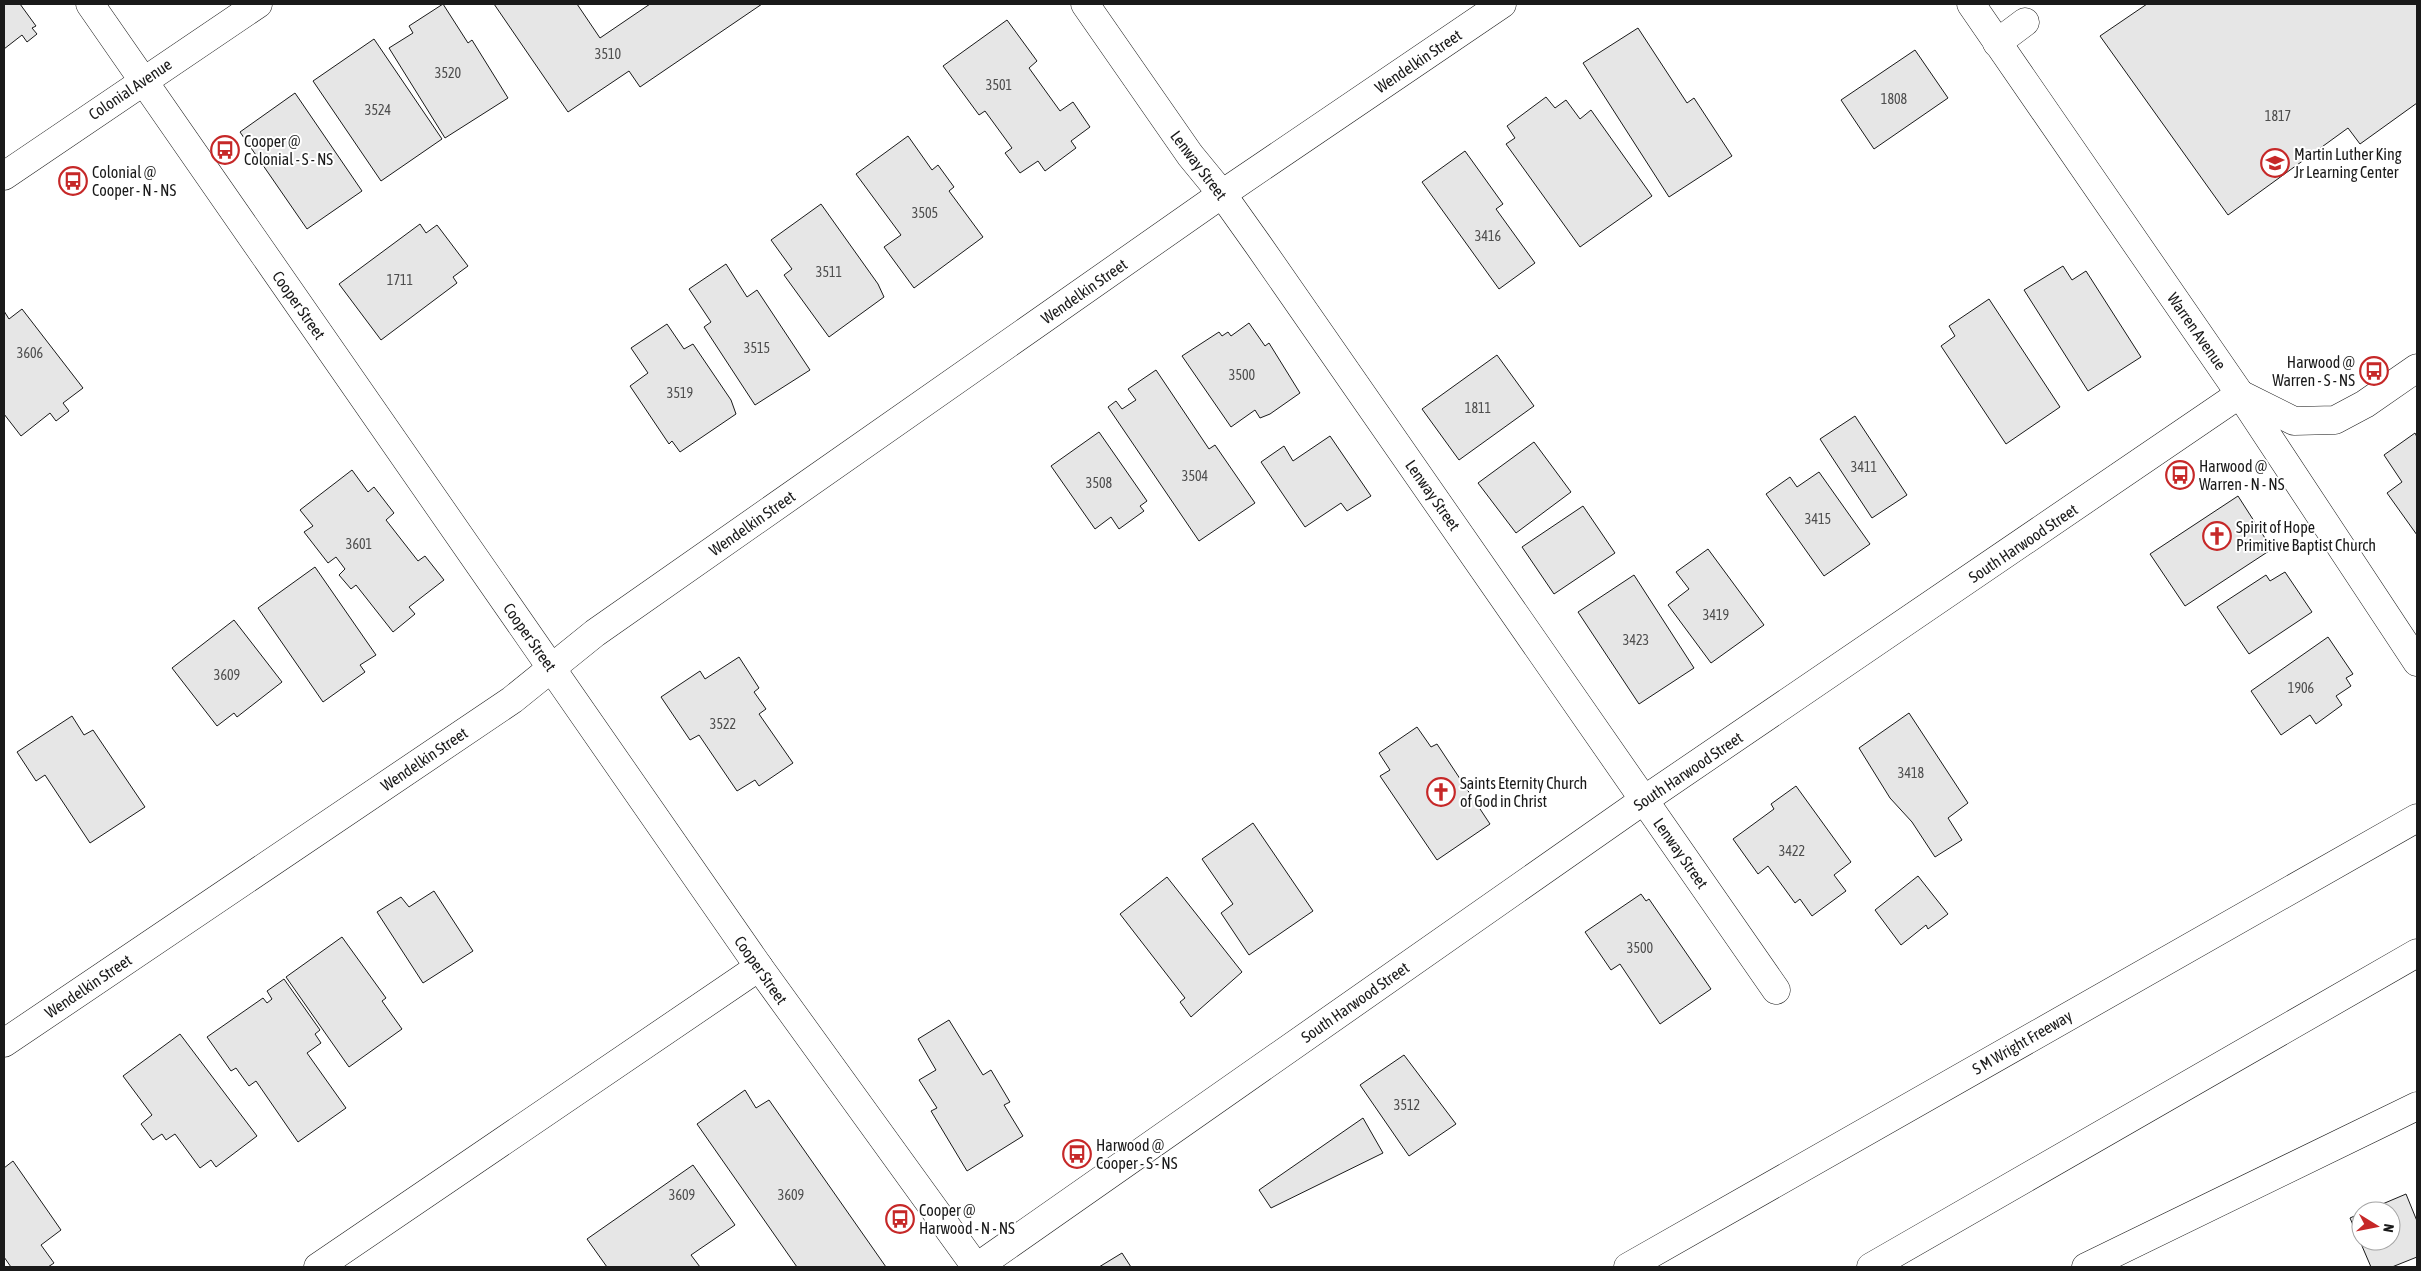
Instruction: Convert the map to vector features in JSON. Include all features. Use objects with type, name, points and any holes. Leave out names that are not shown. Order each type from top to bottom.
[{"type":"street","name":"Cooper Street","points":[[90,4],[759,967],[976,1267]]},
{"type":"street","name":"Colonial Avenue","points":[[4,176],[143,80],[258,4]]},
{"type":"street","name":"Lenway Street","points":[[1084,4],[1190,155],[1222,194],[1776,990]]},
{"type":"street","name":"Wendelkin Street","points":[[4,1043],[512,700],[551,666],[595,632],[1222,194],[1502,4]]},
{"type":"street","name":"Warren Avenue","points":[[1971,4],[2240,394],[2417,662]]},
{"type":"street","points":[[1998,43],[2025,22]]},
{"type":"street","points":[[2240,394],[2294,421],[2335,420],[2365,404],[2417,368]]},
{"type":"street","name":"South Harwood Street","points":[[976,1267],[1644,800],[2240,394]]},
{"type":"street","name":"S M Wright Freeway","points":[[1628,1267],[2417,818]]},
{"type":"street","points":[[1871,1267],[2417,953]]},
{"type":"street","points":[[318,1267],[759,967]]},
{"type":"street","points":[[2086,1267],[2417,1106]]},
{"type":"building","points":[[4,4],[20,4],[36,26],[32,28],[37,34],[27,42],[22,35],[4,49]]},
{"type":"building","points":[[443,4],[468,43],[472,40],[508,98],[445,138],[389,48],[413,33],[409,26]]},
{"type":"building","points":[[494,4],[577,4],[600,38],[650,4],[762,4],[640,87],[629,71],[568,112]]},
{"type":"building","points":[[2147,4],[2417,4],[2417,103],[2360,144],[2348,128],[2228,215],[2100,36]]},
{"type":"building","points":[[1007,20],[1037,61],[1029,68],[1060,111],[1073,102],[1090,127],[1071,141],[1076,148],[1045,171],[1038,161],[1020,173],[1005,153],[1012,148],[985,111],[979,115],[943,66]]},
{"type":"building","points":[[1638,28],[1687,103],[1694,98],[1732,156],[1669,197],[1583,63]]},
{"type":"building","points":[[374,39],[442,139],[381,181],[313,81]]},
{"type":"building","points":[[1915,50],[1948,98],[1874,149],[1841,100]]},
{"type":"building","points":[[295,93],[362,191],[307,229],[240,132]]},
{"type":"building","points":[[1546,97],[1555,108],[1566,100],[1580,119],[1591,110],[1652,196],[1580,247],[1506,144],[1515,138],[1507,126]]},
{"type":"building","points":[[908,136],[932,170],[938,165],[954,187],[949,191],[983,237],[914,288],[884,247],[901,235],[856,174]]},
{"type":"building","points":[[1465,151],[1503,204],[1496,209],[1535,263],[1499,289],[1422,182]]},
{"type":"building","points":[[821,204],[878,284],[884,297],[829,337],[784,275],[792,269],[771,240]]},
{"type":"building","points":[[420,224],[426,233],[437,225],[468,266],[453,277],[457,283],[381,340],[339,284]]},
{"type":"building","points":[[726,264],[747,297],[757,290],[810,370],[755,405],[704,327],[711,322],[689,289]]},
{"type":"building","points":[[2063,266],[2072,280],[2086,271],[2141,357],[2088,391],[2024,290]]},
{"type":"building","points":[[1989,299],[2060,407],[2006,444],[1941,346],[1955,336],[1949,326]]},
{"type":"building","points":[[22,309],[83,388],[63,403],[69,411],[56,421],[50,413],[21,436],[4,414],[4,311],[9,319]]},
{"type":"building","points":[[1249,323],[1265,346],[1269,343],[1300,393],[1270,414],[1260,418],[1255,410],[1231,427],[1182,356],[1219,332],[1222,336],[1228,332],[1231,336]]},
{"type":"building","points":[[667,324],[684,349],[693,344],[731,400],[736,414],[680,452],[672,441],[669,444],[630,386],[648,373],[631,348]]},
{"type":"building","points":[[1497,355],[1534,406],[1459,460],[1422,409]]},
{"type":"building","points":[[1156,370],[1209,449],[1215,445],[1255,503],[1199,541],[1108,407],[1116,401],[1122,409],[1136,400],[1128,389]]},
{"type":"building","points":[[1855,416],[1907,495],[1872,518],[1820,439]]},
{"type":"building","points":[[1099,432],[1147,501],[1140,506],[1144,511],[1119,529],[1111,517],[1095,529],[1051,466]]},
{"type":"building","points":[[2415,433],[2417,437],[2417,535],[2387,493],[2402,482],[2384,455]]},
{"type":"building","points":[[1330,436],[1371,496],[1347,511],[1341,503],[1305,527],[1261,462],[1284,446],[1293,461]]},
{"type":"building","points":[[1534,442],[1571,492],[1516,533],[1478,483]]},
{"type":"building","points":[[352,470],[368,492],[374,487],[394,513],[386,520],[418,561],[425,556],[444,580],[409,607],[415,614],[393,632],[356,585],[351,589],[339,575],[345,569],[336,557],[328,563],[304,532],[313,526],[300,510]]},
{"type":"building","points":[[1819,472],[1870,544],[1824,576],[1766,494],[1790,477],[1797,487]]},
{"type":"building","points":[[2238,496],[2272,549],[2185,606],[2150,554]]},
{"type":"building","points":[[1583,506],[1615,553],[1554,594],[1522,547]]},
{"type":"building","points":[[1708,549],[1764,625],[1711,663],[1668,605],[1689,589],[1676,572]]},
{"type":"building","points":[[315,567],[376,655],[360,665],[365,672],[323,702],[258,608]]},
{"type":"building","points":[[2285,572],[2312,612],[2249,654],[2217,607],[2266,575],[2270,581]]},
{"type":"building","points":[[1634,575],[1694,668],[1639,704],[1578,612]]},
{"type":"building","points":[[234,620],[282,682],[237,717],[234,713],[217,726],[172,668]]},
{"type":"building","points":[[2328,637],[2353,674],[2346,678],[2351,686],[2336,696],[2342,705],[2316,724],[2310,715],[2281,735],[2251,691]]},
{"type":"building","points":[[739,657],[759,688],[754,692],[766,709],[759,714],[793,763],[759,786],[755,780],[737,791],[699,735],[690,740],[661,697],[700,671],[705,679]]},
{"type":"building","points":[[1909,713],[1968,803],[1948,818],[1962,840],[1935,857],[1912,822],[1890,798],[1859,748]]},
{"type":"building","points":[[72,716],[84,735],[93,730],[145,807],[90,843],[45,775],[36,781],[17,752]]},
{"type":"building","points":[[1417,727],[1431,747],[1437,744],[1490,824],[1437,860],[1380,776],[1390,770],[1379,753]]},
{"type":"building","points":[[1796,786],[1851,862],[1834,875],[1846,891],[1812,916],[1800,899],[1795,903],[1768,866],[1758,874],[1733,839],[1774,809],[1771,804]]},
{"type":"building","points":[[1253,823],[1313,911],[1249,955],[1221,913],[1233,904],[1202,859]]},
{"type":"building","points":[[1918,876],[1948,914],[1928,929],[1926,925],[1901,945],[1875,910]]},
{"type":"building","points":[[1167,877],[1242,972],[1191,1017],[1180,1002],[1185,998],[1120,914]]},
{"type":"building","points":[[434,891],[473,951],[423,983],[377,912],[401,897],[409,907]]},
{"type":"building","points":[[1641,894],[1646,901],[1649,899],[1711,989],[1660,1024],[1620,964],[1611,970],[1585,932]]},
{"type":"building","points":[[342,937],[386,998],[382,1001],[402,1029],[349,1067],[286,977]]},
{"type":"building","points":[[284,979],[320,1030],[315,1034],[321,1043],[307,1053],[346,1108],[298,1142],[256,1081],[249,1086],[236,1068],[231,1071],[207,1037],[263,998],[267,1003],[272,999],[267,991]]},
{"type":"building","points":[[949,1020],[983,1075],[991,1070],[1010,1102],[1004,1105],[1023,1136],[967,1171],[931,1111],[937,1108],[919,1080],[936,1070],[918,1039]]},
{"type":"building","points":[[180,1034],[257,1136],[216,1167],[211,1160],[200,1168],[175,1134],[166,1140],[162,1134],[153,1140],[141,1124],[152,1115],[123,1076]]},
{"type":"building","points":[[1404,1055],[1456,1124],[1409,1156],[1360,1085]]},
{"type":"building","points":[[745,1090],[756,1108],[769,1100],[886,1267],[797,1267],[697,1124]]},
{"type":"building","points":[[1363,1118],[1383,1153],[1271,1208],[1259,1190]]},
{"type":"building","points":[[13,1161],[61,1230],[41,1245],[54,1263],[48,1267],[11,1267],[4,1257],[4,1168]]},
{"type":"building","points":[[693,1165],[735,1225],[691,1255],[700,1267],[607,1267],[587,1239]]},
{"type":"building","points":[[2406,1194],[2417,1221],[2417,1257],[2392,1267],[2371,1267],[2364,1251],[2401,1251],[2401,1201],[2390,1201]]},
{"type":"building","points":[[1122,1253],[1131,1267],[1099,1267]]},
{"type":"place","name":"Cooper @ Colonial - S - NS","points":[[225,150]]},
{"type":"place","name":"Martin Luther King Jr Learning Center","points":[[2275,163]]},
{"type":"place","name":"Colonial @ Cooper - N - NS","points":[[73,181]]},
{"type":"place","name":"Harwood @ Warren - S - NS","points":[[2374,371]]},
{"type":"place","name":"Harwood @ Warren - N - NS","points":[[2180,475]]},
{"type":"place","name":"Spirit of Hope Primitive Baptist Church","points":[[2217,536]]},
{"type":"place","name":"Saints Eternity Church of God in Christ","points":[[1441,792]]},
{"type":"place","name":"Harwood @ Cooper - S - NS","points":[[1077,1154]]},
{"type":"place","name":"Cooper @ Harwood - N - NS","points":[[900,1219]]}]
